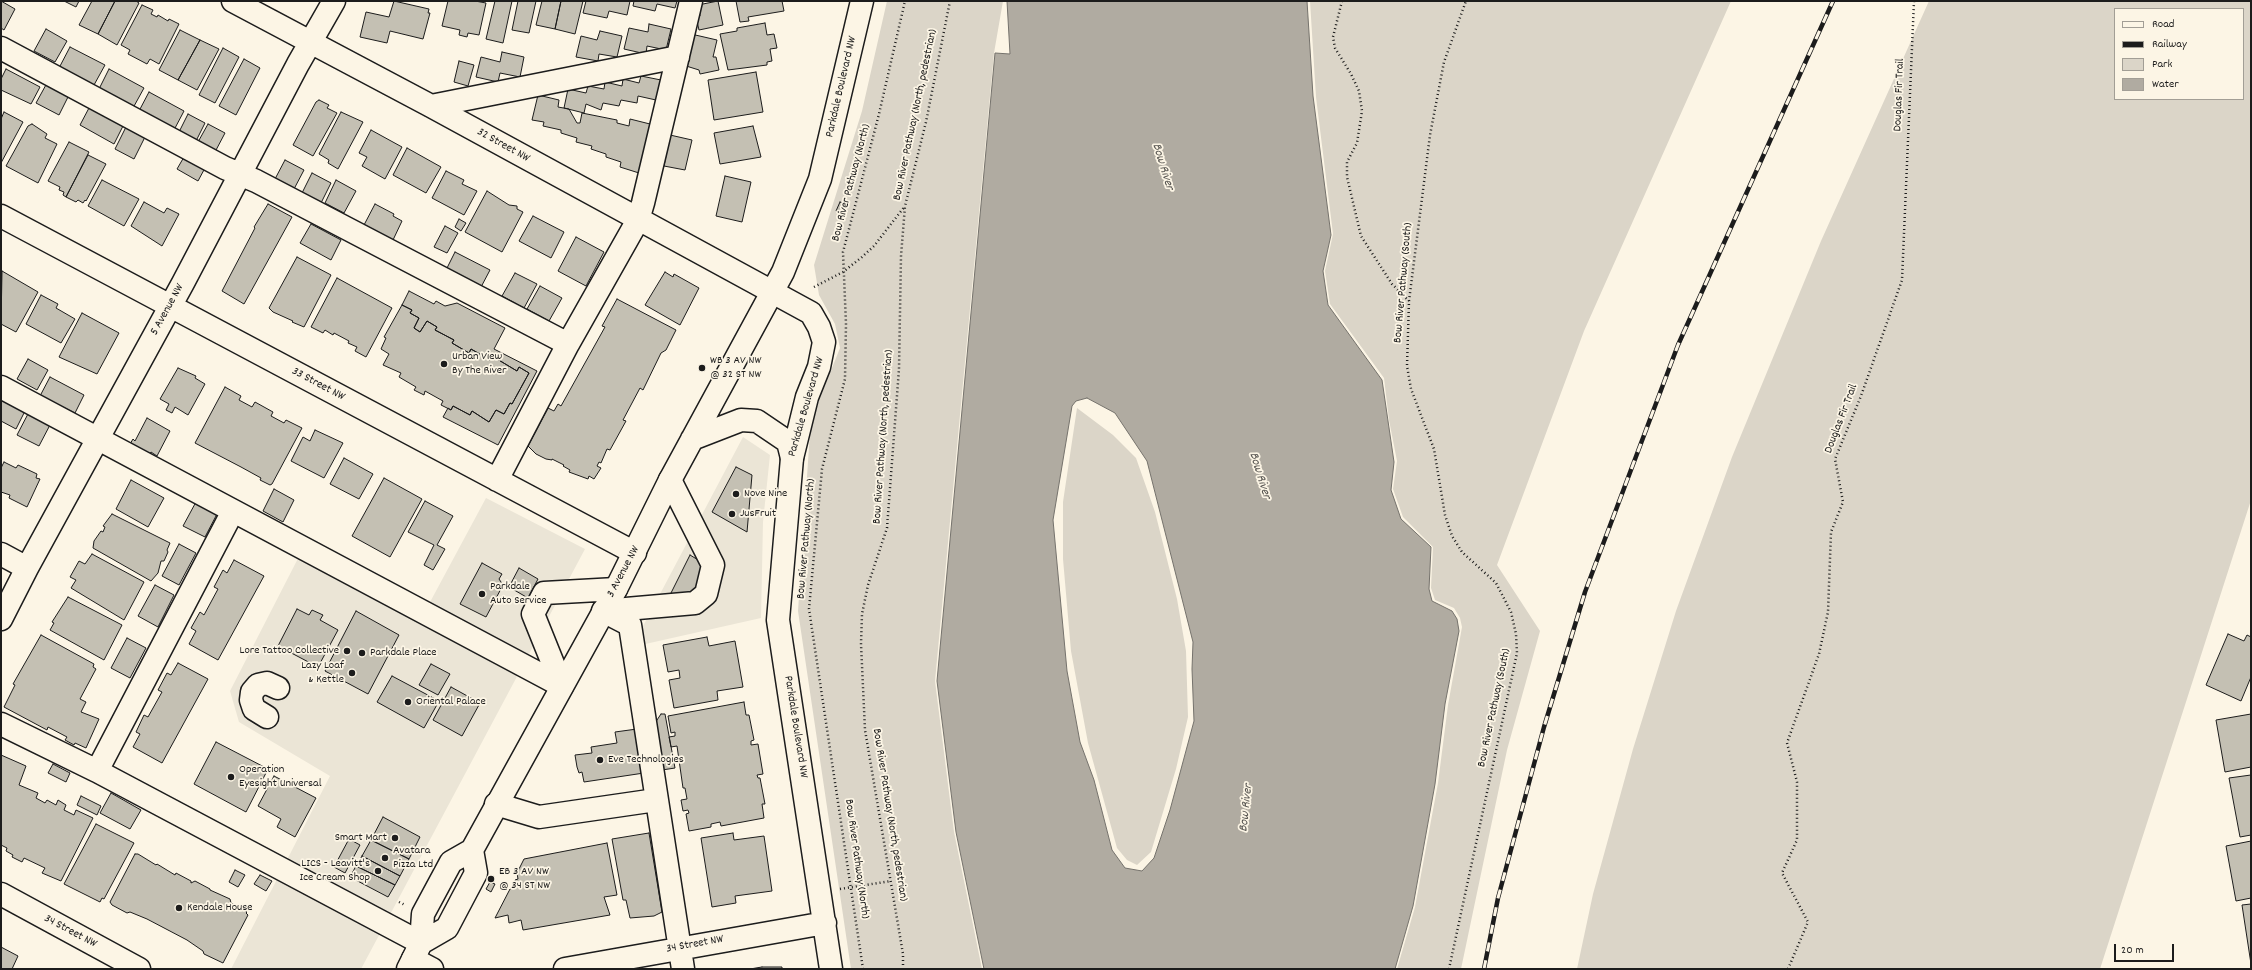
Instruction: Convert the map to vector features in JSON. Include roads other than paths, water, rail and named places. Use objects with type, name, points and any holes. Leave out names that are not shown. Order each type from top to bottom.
[{"type":"street","name":"32 Street NW","points":[[233,1],[431,106],[638,220],[773,292]]},
{"type":"street","name":"5 Avenue NW","points":[[1,619],[27,568],[99,439],[310,42],[334,1]]},
{"type":"street","points":[[497,480],[568,344],[638,220],[691,1]]},
{"type":"street","name":"Parkdale Boulevard NW","points":[[832,969],[778,620],[792,458],[807,397],[819,367],[824,342],[819,327],[811,313],[773,292],[783,272],[820,179],[862,1]]},
{"type":"street","points":[[1,48],[568,344]]},
{"type":"street","points":[[431,106],[678,57]]},
{"type":"street","name":"33 Street NW","points":[[1,216],[635,553]]},
{"type":"street","name":"3 Avenue NW","points":[[414,957],[447,928],[476,873],[472,850],[496,804],[616,589],[670,480],[773,292]]},
{"type":"street","points":[[1,387],[562,686]]},
{"type":"street","points":[[692,439],[741,420],[757,421],[788,442],[792,458]]},
{"type":"street","points":[[603,611],[695,603],[706,594],[713,565],[670,480]]},
{"type":"street","points":[[97,771],[233,512]]},
{"type":"street","points":[[1,554],[27,568]]},
{"type":"street","points":[[562,686],[533,614],[544,593],[616,589]]},
{"type":"street","points":[[603,611],[630,625],[683,969]]},
{"type":"street","points":[[267,717],[254,709],[251,700],[252,692],[258,685],[267,683],[278,688]]},
{"type":"street","points":[[1,724],[97,771],[432,969]]},
{"type":"street","points":[[496,804],[538,817],[656,800]]},
{"type":"street","name":"34 Street NW","points":[[1,894],[139,969]]},
{"type":"street","name":"34 Street NW","points":[[565,969],[825,923]]},
{"type":"water","name":"Bow River","points":[[1007,1],[1307,1],[1313,96],[1331,235],[1323,271],[1328,305],[1382,380],[1394,462],[1391,490],[1401,519],[1431,547],[1429,589],[1432,601],[1452,611],[1457,619],[1459,631],[1445,704],[1435,784],[1413,906],[1395,969],[984,969],[956,832],[937,681],[995,53],[1010,54]],"holes":[[[1087,398],[1115,413],[1147,461],[1193,642],[1192,669],[1194,721],[1170,810],[1154,858],[1142,871],[1125,868],[1112,850],[1094,780],[1080,742],[1067,671],[1053,520],[1072,406],[1076,401]]]},
{"type":"railway","points":[[1484,969],[1498,898],[1544,727],[1585,592],[1678,345],[1833,1]]},
{"type":"place","name":"Urban View By The River","points":[[444,364]]},
{"type":"place","name":"WB 3 AV NW @ 32 ST NW","points":[[702,368]]},
{"type":"place","name":"Nove Nine","points":[[736,494]]},
{"type":"place","name":"JusFruit","points":[[732,514]]},
{"type":"place","name":"Parkdale Auto Service","points":[[482,594]]},
{"type":"place","name":"Lore Tattoo Collective","points":[[347,651]]},
{"type":"place","name":"Parkdale Place","points":[[362,653]]},
{"type":"place","name":"Lazy Loaf & Kettle","points":[[352,673]]},
{"type":"place","name":"Oriental Palace","points":[[408,702]]},
{"type":"place","name":"Eve Technologies","points":[[600,760]]},
{"type":"place","name":"Operation Eyesight Universal","points":[[231,777]]},
{"type":"place","name":"Smart Mart","points":[[395,838]]},
{"type":"place","name":"Avatara Pizza Ltd","points":[[385,858]]},
{"type":"place","name":"LICS - Leavitt's Ice Cream Shop","points":[[378,871]]},
{"type":"place","name":"EB 3 AV NW @ 34 ST NW","points":[[491,879]]},
{"type":"place","name":"Kendale House","points":[[179,908]]}]
